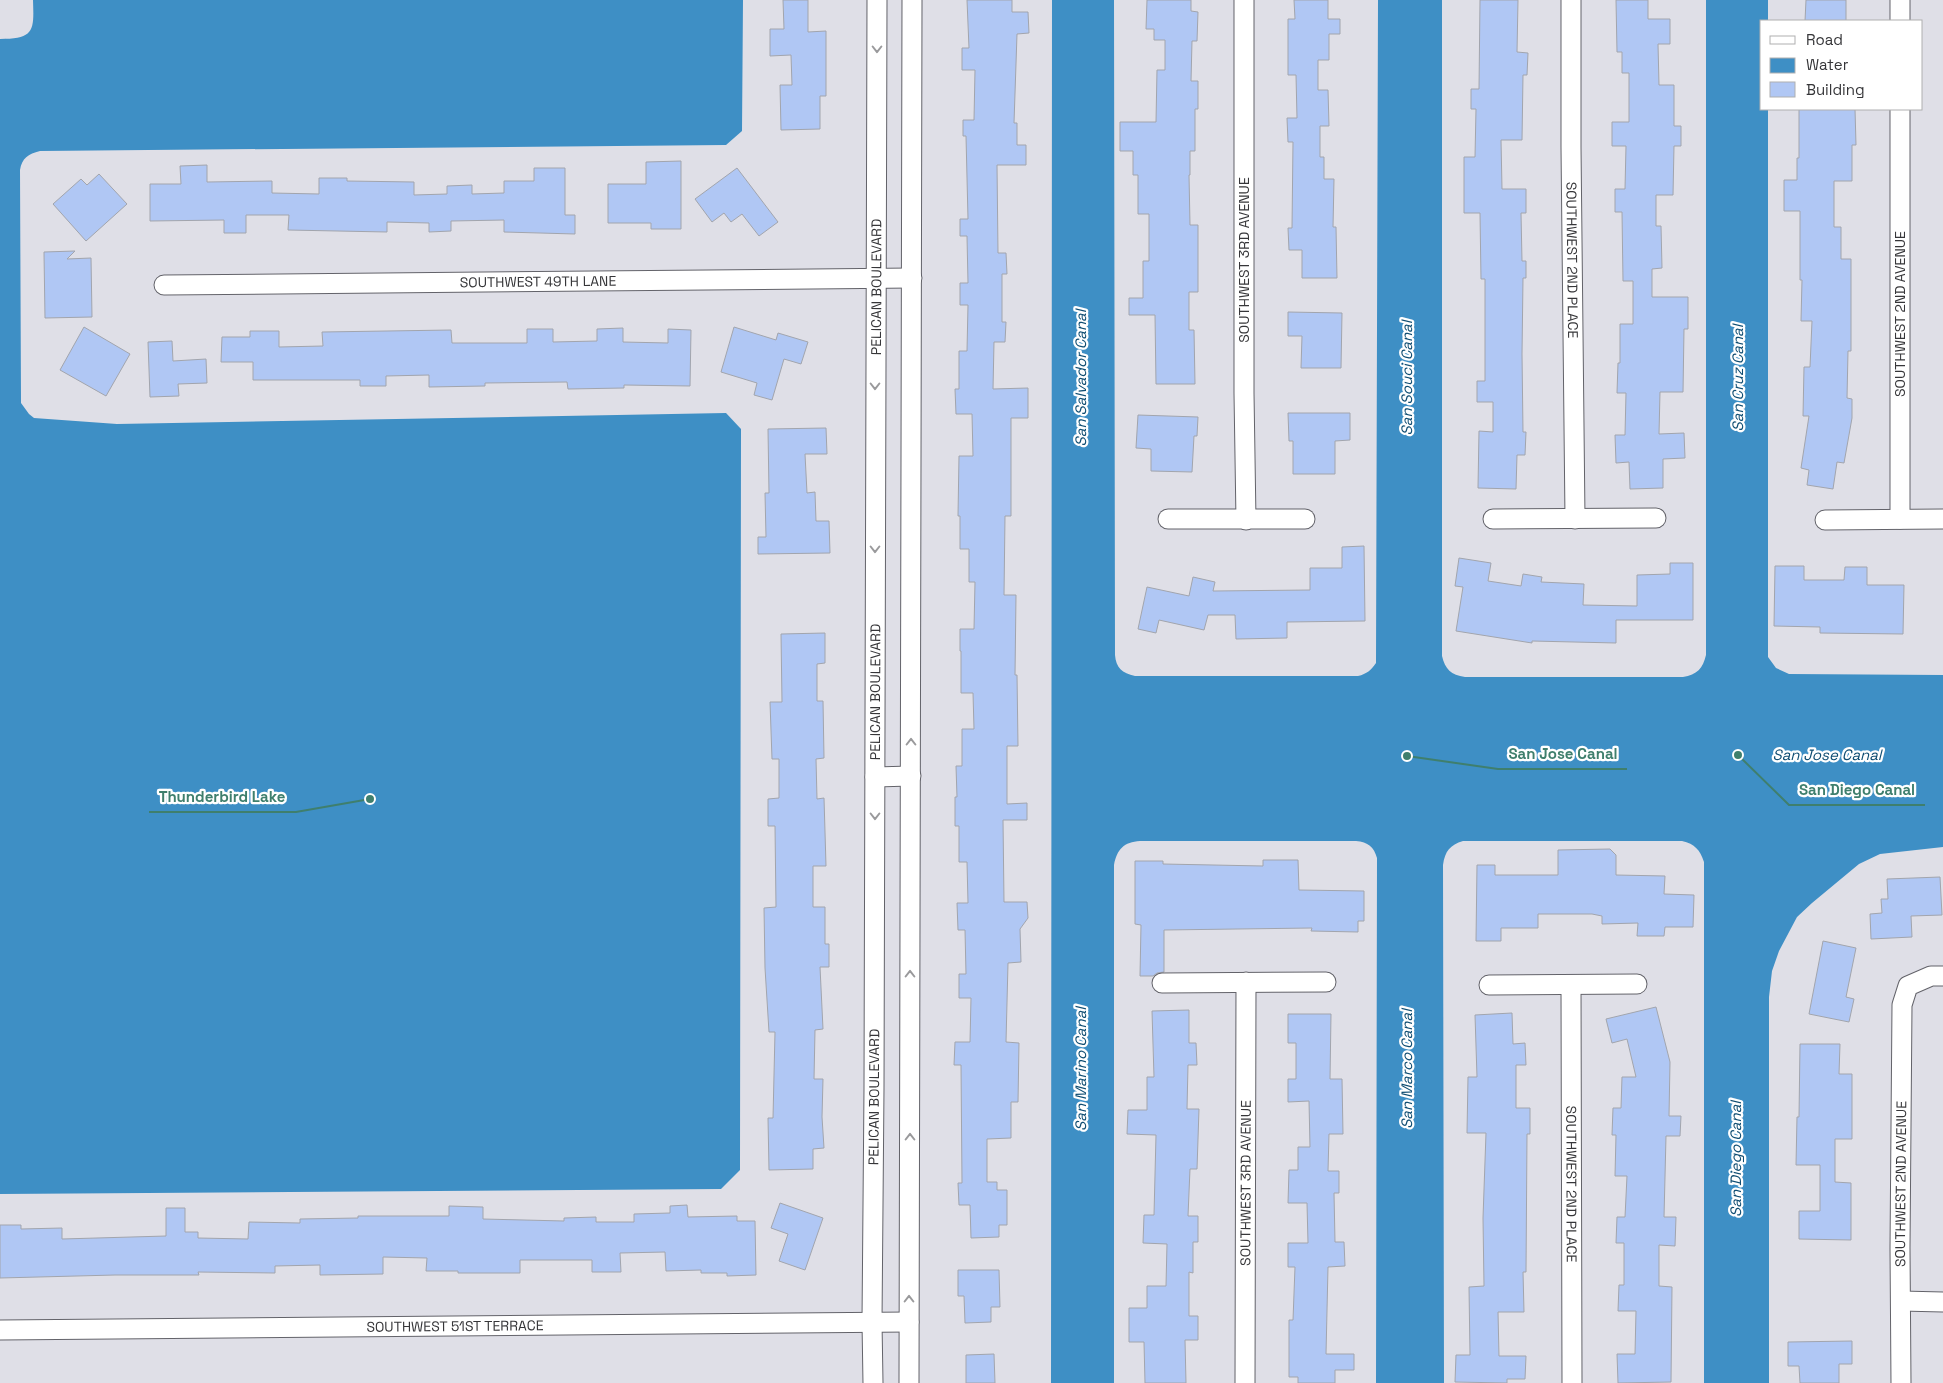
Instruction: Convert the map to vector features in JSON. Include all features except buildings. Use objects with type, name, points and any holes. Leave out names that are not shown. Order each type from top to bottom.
[{"type":"street","name":"PELICAN BOULEVARD","points":[[873,1383],[877,0]]},
{"type":"street","points":[[909,1383],[912,0]]},
{"type":"street","name":"SOUTHWEST 3RD AVENUE","points":[[1244,0],[1244,393],[1246,520]]},
{"type":"street","name":"SOUTHWEST 2ND PLACE","points":[[1572,0],[1571,146],[1575,519]]},
{"type":"street","points":[[1900,0],[1900,20]]},
{"type":"street","name":"SOUTHWEST 2ND AVENUE","points":[[1900,110],[1900,519]]},
{"type":"street","name":"SOUTHWEST 49TH LANE","points":[[164,285],[912,278]]},
{"type":"street","points":[[1493,519],[1656,518]]},
{"type":"street","points":[[1168,519],[1305,519]]},
{"type":"street","points":[[1825,520],[1943,519]]},
{"type":"street","points":[[875,777],[911,776]]},
{"type":"street","name":"SOUTHWEST 2ND AVENUE","points":[[1901,1383],[1902,1005],[1908,986],[1931,976],[1943,976]]},
{"type":"street","name":"SOUTHWEST 3RD AVENUE","points":[[1245,1383],[1246,982]]},
{"type":"street","points":[[1162,983],[1326,982]]},
{"type":"street","points":[[1489,985],[1637,984]]},
{"type":"street","name":"SOUTHWEST 2ND PLACE","points":[[1571,985],[1572,1383]]},
{"type":"street","points":[[1901,1301],[1943,1302]]},
{"type":"street","name":"SOUTHWEST 51ST TERRACE","points":[[0,1330],[909,1322]]},
{"type":"water","points":[[33,0],[743,0],[742,131],[726,145],[40,151],[26,157],[22,162],[20,170],[21,403],[34,418],[117,424],[726,413],[741,429],[740,1170],[721,1189],[0,1194],[0,39],[20,37],[30,31],[33,19]]},
{"type":"water","points":[[1052,0],[1114,0],[1115,655],[1120,669],[1135,676],[1358,676],[1364,674],[1376,663],[1378,0],[1442,0],[1443,661],[1452,673],[1465,677],[1683,677],[1692,675],[1699,670],[1706,655],[1706,0],[1768,0],[1768,20],[1760,20],[1760,110],[1768,110],[1768,657],[1776,668],[1789,674],[1943,675],[1943,847],[1880,854],[1859,864],[1797,917],[1779,951],[1772,971],[1769,997],[1769,1383],[1704,1383],[1704,862],[1696,848],[1682,841],[1463,841],[1455,844],[1447,852],[1443,865],[1444,1383],[1376,1383],[1376,854],[1367,844],[1356,841],[1140,841],[1122,847],[1114,865],[1114,1383],[1051,1383]]},
{"type":"place","name":"San Diego Canal","points":[[1738,755]]},
{"type":"place","name":"San Jose Canal","points":[[1407,756]]},
{"type":"place","name":"Thunderbird Lake","points":[[370,799]]},
{"type":"water label","name":"San Salvador Canal","points":[[1081,378]]},
{"type":"water label","name":"San Souci Canal","points":[[1407,378]]},
{"type":"water label","name":"San Cruz Canal","points":[[1738,378]]},
{"type":"water label","name":"San Marino Canal","points":[[1081,1069]]},
{"type":"water label","name":"San Marco Canal","points":[[1407,1069]]}]
